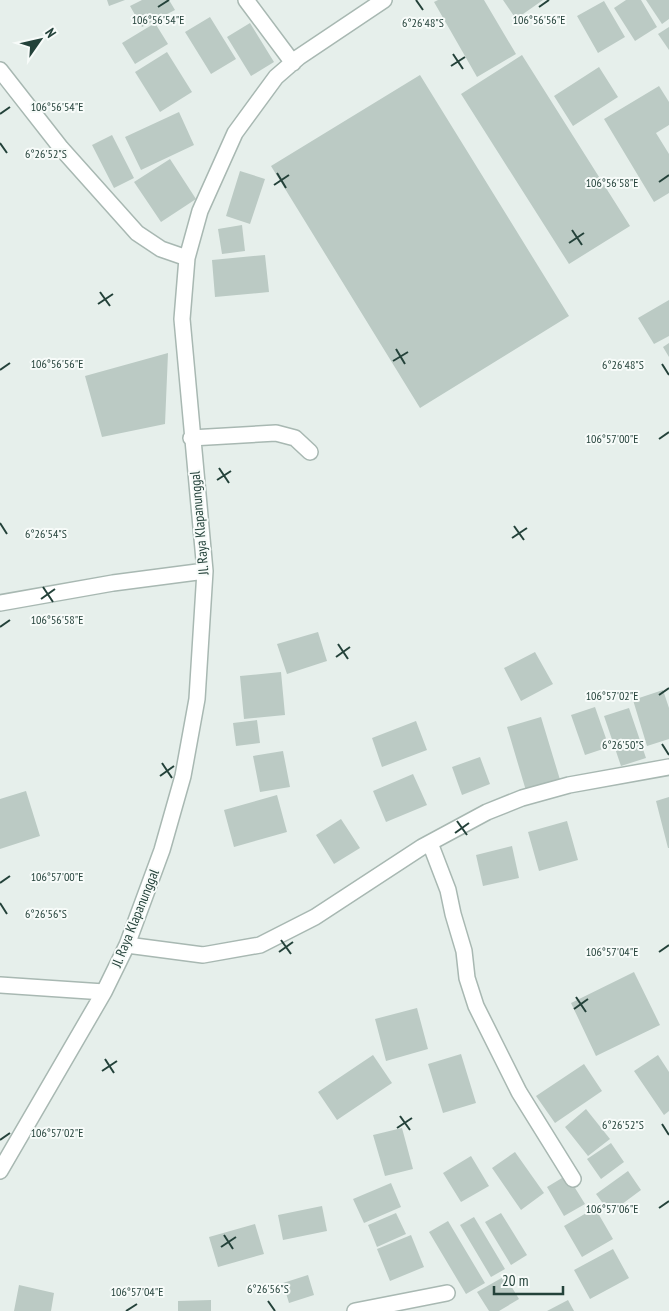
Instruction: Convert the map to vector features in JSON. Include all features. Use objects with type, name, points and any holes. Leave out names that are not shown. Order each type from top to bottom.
[{"type":"street","points":[[246,0],[293,62]]},
{"type":"street","name":"Jl. Raya Klapanunggal","points":[[0,1171],[104,992],[127,945],[162,850],[183,776],[197,699],[205,571],[191,438],[182,320],[187,258],[200,211],[235,133],[271,83],[293,62],[384,0]]},
{"type":"street","points":[[0,70],[61,148],[137,233],[160,249],[187,258]]},
{"type":"street","points":[[191,438],[276,433],[295,438],[310,452]]},
{"type":"street","points":[[0,603],[113,583],[205,571]]},
{"type":"street","points":[[127,945],[204,955],[260,945],[315,917],[430,843],[488,812],[522,798],[569,785],[669,767]]},
{"type":"street","points":[[430,843],[448,890],[464,951],[467,978],[476,1006],[519,1092],[574,1179]]},
{"type":"street","points":[[0,985],[104,992]]},
{"type":"street","points":[[355,1311],[447,1293]]},
{"type":"building","points":[[107,0],[125,0],[109,6]]},
{"type":"building","points":[[142,0],[169,0],[175,10],[142,27],[130,6]]},
{"type":"building","points":[[438,0],[484,0],[516,54],[477,77],[434,2]]},
{"type":"building","points":[[503,0],[543,0],[516,19]]},
{"type":"building","points":[[626,0],[641,0],[657,27],[635,41],[614,8]]},
{"type":"building","points":[[646,0],[669,0],[669,19],[662,24]]},
{"type":"building","points":[[604,1],[625,37],[598,53],[577,16]]},
{"type":"building","points":[[210,17],[236,59],[211,74],[185,32]]},
{"type":"building","points":[[155,23],[168,44],[135,64],[122,43]]},
{"type":"building","points":[[250,23],[274,62],[251,76],[227,37]]},
{"type":"building","points":[[669,27],[669,50],[658,34]]},
{"type":"building","points":[[167,52],[192,92],[160,112],[135,72]]},
{"type":"building","points":[[522,55],[630,226],[569,264],[461,94]]},
{"type":"building","points":[[599,67],[618,97],[573,126],[554,96]]},
{"type":"building","points":[[420,75],[569,316],[420,408],[271,166]]},
{"type":"building","points":[[659,86],[669,102],[669,125],[656,133],[669,154],[669,193],[654,202],[604,119]]},
{"type":"building","points":[[179,112],[194,145],[141,170],[125,137]]},
{"type":"building","points":[[112,135],[134,178],[114,188],[92,145]]},
{"type":"building","points":[[170,159],[196,199],[161,222],[134,182]]},
{"type":"building","points":[[240,171],[265,179],[250,224],[226,216]]},
{"type":"building","points":[[242,225],[245,251],[222,254],[218,229]]},
{"type":"building","points":[[265,255],[269,292],[215,297],[212,260]]},
{"type":"building","points":[[669,300],[669,336],[654,344],[638,318]]},
{"type":"building","points":[[669,343],[669,357],[663,347]]},
{"type":"building","points":[[168,353],[165,424],[102,437],[85,376]]},
{"type":"building","points":[[318,632],[327,661],[287,674],[277,644]]},
{"type":"building","points":[[535,652],[553,684],[521,701],[504,668]]},
{"type":"building","points":[[281,672],[285,715],[244,719],[240,676]]},
{"type":"building","points":[[663,690],[669,708],[669,739],[647,746],[633,700]]},
{"type":"building","points":[[595,707],[609,747],[585,755],[571,715]]},
{"type":"building","points":[[629,708],[646,758],[621,766],[604,716]]},
{"type":"building","points":[[541,717],[561,783],[527,794],[507,727]]},
{"type":"building","points":[[257,720],[260,743],[236,746],[233,723]]},
{"type":"building","points":[[416,721],[427,750],[382,767],[372,738]]},
{"type":"building","points":[[283,751],[290,787],[260,792],[253,756]]},
{"type":"building","points":[[480,757],[490,784],[462,795],[452,767]]},
{"type":"building","points":[[413,774],[427,805],[386,822],[373,791]]},
{"type":"building","points":[[26,791],[40,836],[0,849],[0,799]]},
{"type":"building","points":[[277,795],[287,832],[234,847],[224,810]]},
{"type":"building","points":[[669,797],[669,848],[668,848],[656,801]]},
{"type":"building","points":[[341,819],[360,848],[334,864],[316,835]]},
{"type":"building","points":[[567,821],[578,860],[539,871],[528,832]]},
{"type":"building","points":[[512,846],[519,878],[483,886],[476,855]]},
{"type":"building","points":[[634,972],[660,1025],[596,1056],[571,1003]]},
{"type":"building","points":[[417,1008],[428,1049],[386,1061],[375,1019]]},
{"type":"building","points":[[461,1054],[476,1103],[443,1113],[428,1064]]},
{"type":"building","points":[[373,1055],[392,1083],[337,1120],[318,1092]]},
{"type":"building","points":[[658,1055],[669,1072],[669,1111],[664,1115],[634,1071]]},
{"type":"building","points":[[584,1064],[602,1091],[555,1123],[536,1096]]},
{"type":"building","points":[[586,1109],[610,1139],[588,1156],[565,1127]]},
{"type":"building","points":[[402,1128],[413,1169],[385,1176],[373,1135]]},
{"type":"building","points":[[611,1143],[624,1162],[601,1179],[587,1159]]},
{"type":"building","points":[[515,1152],[544,1193],[521,1210],[492,1168]]},
{"type":"building","points":[[471,1156],[489,1186],[461,1202],[443,1173]]},
{"type":"building","points":[[628,1171],[641,1190],[610,1213],[596,1194]]},
{"type":"building","points":[[567,1175],[585,1204],[564,1216],[547,1187]]},
{"type":"building","points":[[391,1183],[401,1207],[364,1223],[353,1199]]},
{"type":"building","points":[[322,1206],[327,1231],[283,1240],[278,1215]]},
{"type":"building","points":[[595,1208],[613,1239],[582,1257],[564,1226]]},
{"type":"building","points":[[396,1213],[406,1234],[377,1247],[368,1225]]},
{"type":"building","points":[[501,1213],[527,1255],[511,1265],[485,1222]]},
{"type":"building","points":[[474,1217],[505,1269],[491,1277],[460,1225]]},
{"type":"building","points":[[448,1221],[485,1283],[466,1294],[429,1232]]},
{"type":"building","points":[[255,1224],[264,1254],[218,1267],[209,1237]]},
{"type":"building","points":[[411,1235],[424,1267],[390,1281],[377,1249]]},
{"type":"building","points":[[613,1249],[629,1278],[590,1299],[574,1270]]},
{"type":"building","points":[[308,1275],[314,1295],[289,1303],[283,1283]]},
{"type":"building","points":[[505,1276],[519,1299],[499,1311],[489,1311],[477,1292]]},
{"type":"building","points":[[19,1285],[54,1293],[51,1311],[14,1311]]},
{"type":"building","points":[[211,1300],[211,1311],[178,1311],[178,1301]]},
{"type":"building","points":[[568,1300],[574,1311],[547,1311]]}]
